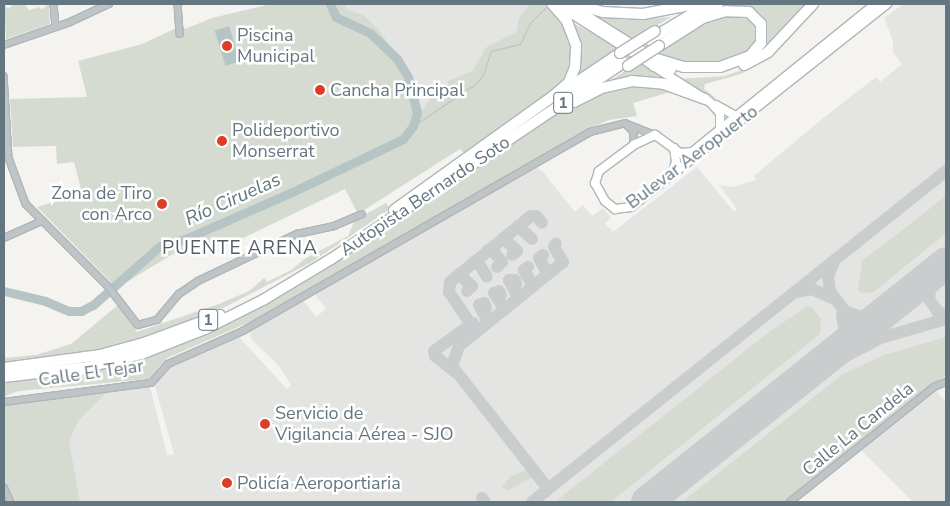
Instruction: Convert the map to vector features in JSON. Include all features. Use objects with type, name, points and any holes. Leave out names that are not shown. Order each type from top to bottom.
[{"type":"highway","points":[[389,213],[568,82],[575,67],[576,45],[567,21],[554,4]]},
{"type":"highway","points":[[575,4],[603,12],[643,14],[695,4]]},
{"type":"highway","name":"Autopista Bernardo Soto","points":[[654,40],[699,4]]},
{"type":"highway","name":"Autopista Bernardo Soto","points":[[4,377],[112,362],[157,349],[205,329],[290,285],[623,60],[714,4]]},
{"type":"highway","name":"Autopista Bernardo Soto","points":[[654,40],[703,18],[725,4]]},
{"type":"highway","points":[[654,62],[701,74],[740,67],[768,52],[813,4]]},
{"type":"highway","points":[[654,62],[684,67],[720,67],[750,56],[761,43],[761,24],[749,12],[726,10],[703,18]]},
{"type":"highway","name":"Autopista Bernardo Soto","points":[[566,106],[623,60]]},
{"type":"highway","points":[[566,106],[602,88],[632,81],[664,84],[705,99]]},
{"type":"highway","name":"1","points":[[500,142],[566,106]]},
{"type":"highway","name":"Autopista Bernardo Soto","points":[[4,368],[100,355],[197,324],[282,283],[500,142]]},
{"type":"street","points":[[54,4],[56,27]]},
{"type":"street","points":[[4,45],[56,27],[108,4]]},
{"type":"street","points":[[178,4],[180,34]]},
{"type":"street","points":[[554,4],[654,62]]},
{"type":"street","points":[[568,4],[705,99],[720,113],[720,129]]},
{"type":"street","name":"Bulevar Aeropuerto","points":[[875,4],[692,152],[683,154],[655,135],[634,145],[599,171],[595,178],[598,189],[611,207],[623,210],[631,207],[887,4]]},
{"type":"street","points":[[4,76],[6,157],[26,204],[108,286],[136,324],[149,324],[179,294],[198,281],[297,234],[334,226],[362,214]]},
{"type":"street","points":[[705,99],[736,116]]},
{"type":"street","points":[[625,123],[655,135]]},
{"type":"street","points":[[625,123],[634,132],[634,145]]},
{"type":"street","name":"Calle El Tejar","points":[[4,402],[151,383],[168,364],[243,331],[552,152],[590,132],[625,123]]},
{"type":"street","points":[[671,176],[676,162],[674,148]]},
{"type":"street","points":[[4,238],[42,221]]},
{"type":"street","name":"Calle La Candela","points":[[790,502],[934,387],[946,382]]},
{"type":"street","points":[[4,487],[11,502]]},
{"type":"shaded area","points":[[4,4],[8,9],[14,4],[24,4],[29,10],[40,7],[41,10],[49,4],[50,24],[6,39]]},
{"type":"shaded area","name":"Polideportivo Monserrat","points":[[271,4],[345,4],[346,9],[363,15],[377,28],[408,69],[423,110],[432,96],[445,99],[448,81],[472,71],[486,47],[516,32],[519,18],[529,4],[547,4],[567,27],[572,60],[559,88],[465,154],[460,149],[358,214],[345,189],[241,239],[178,251],[117,288],[37,207],[82,193],[74,162],[57,164],[56,146],[13,147],[10,99],[87,97],[78,61],[142,44],[183,25],[185,29],[212,18]]},
{"type":"shaded area","points":[[342,4],[529,4],[519,18],[516,32],[486,47],[472,71],[448,81],[445,99],[423,110],[408,69],[347,13]]},
{"type":"shaded area","points":[[730,4],[809,4],[768,46],[765,45],[758,14],[754,11],[720,9]]},
{"type":"shaded area","points":[[903,4],[946,4],[946,375],[785,502],[16,502],[4,478],[4,406],[16,402],[150,387],[167,455],[174,454],[154,383],[175,364],[239,337],[287,389],[291,385],[278,365],[251,339],[250,332],[258,324],[302,299],[316,317],[326,309],[314,293],[534,166],[542,171],[575,212],[583,205],[592,216],[603,208],[611,218],[605,223],[613,232],[697,167],[734,212],[737,209],[719,185],[733,187],[756,180],[754,176],[822,119],[876,77],[880,82],[902,64],[893,52],[893,41],[884,18]]},
{"type":"shaded area","points":[[589,12],[627,20],[671,17],[633,40]]},
{"type":"shaded area","points":[[738,13],[754,19],[759,37],[752,50],[726,62],[694,66],[651,53],[713,16]]},
{"type":"shaded area","points":[[572,22],[620,49],[575,79]]},
{"type":"shaded area","name":"Piscina Municipal","points":[[229,26],[240,61],[225,66],[215,30]]},
{"type":"shaded area","points":[[639,62],[670,80],[684,88],[608,82]]},
{"type":"shaded area","points":[[755,66],[741,74],[705,84],[704,89],[718,100],[680,79],[724,76]]},
{"type":"shaded area","points":[[627,83],[676,89],[675,94],[667,93],[633,103],[637,116],[609,120],[588,129],[252,321],[167,358],[148,379],[19,391],[5,396],[4,383],[107,367],[234,320],[297,287],[574,101]]},
{"type":"shaded area","points":[[946,196],[946,233],[874,292],[861,293],[858,289],[862,261]]},
{"type":"shaded area","points":[[386,203],[390,209],[312,262],[225,307],[162,332],[97,350],[4,363],[4,358],[36,355],[71,344],[118,305],[137,332],[219,304],[249,291],[264,278],[267,282],[291,270],[306,258],[348,236],[355,220]]},
{"type":"shaded area","points":[[807,306],[812,307],[821,319],[820,334],[611,502],[555,502],[765,335]]},
{"type":"shaded area","points":[[946,337],[946,375],[785,502],[682,502],[843,374],[884,355]]},
{"type":"shaded area","points":[[936,391],[946,402],[946,502],[913,502],[861,450]]},
{"type":"shaded area","points":[[107,392],[78,421],[69,441],[80,502],[16,502],[4,478],[4,406],[16,402]]},
{"type":"shaded area","points":[[528,470],[533,477],[507,491],[502,487],[511,476]]},
{"type":"waterway","name":"Río Ciruelas","points":[[4,291],[45,301],[69,311],[81,311],[93,305],[160,246],[185,239],[290,193],[403,139],[413,126],[417,113],[408,77],[397,59],[370,33],[336,17],[330,4]]},
{"type":"waterway","points":[[413,126],[474,85],[483,75],[491,51],[520,44],[530,23],[545,8]]},
{"type":"taxiway","points":[[532,502],[946,171]]},
{"type":"taxiway","points":[[464,341],[470,323],[449,292],[450,282],[531,216],[536,216],[542,223]]},
{"type":"taxiway","points":[[518,226],[532,239]]},
{"type":"taxiway","points":[[503,238],[517,251],[512,255]]},
{"type":"taxiway","points":[[546,491],[546,486],[452,366],[459,346],[563,262],[554,247],[556,243]]},
{"type":"taxiway","points":[[488,250],[492,250],[502,262],[497,267]]},
{"type":"taxiway","points":[[543,255],[539,258],[548,274]]},
{"type":"taxiway","points":[[474,262],[478,262],[487,277]]},
{"type":"taxiway","points":[[834,262],[828,276],[830,292],[864,335],[884,337],[946,319]]},
{"type":"taxiway","points":[[528,267],[524,270],[533,286]]},
{"type":"taxiway","points":[[459,274],[472,286],[467,291]]},
{"type":"taxiway","points":[[932,275],[929,299],[937,311],[946,315]]},
{"type":"taxiway","points":[[516,284],[515,280],[509,280],[518,298]]},
{"type":"taxiway","points":[[797,292],[812,289],[832,298]]},
{"type":"taxiway","points":[[501,295],[499,291],[494,293],[503,307],[502,311]]},
{"type":"taxiway","points":[[486,308],[484,303],[479,305],[488,322]]},
{"type":"taxiway","points":[[843,311],[866,318],[892,307]]},
{"type":"taxiway","points":[[837,351],[845,334],[842,314]]},
{"type":"taxiway","points":[[455,372],[435,356],[434,351],[473,323]]},
{"type":"taxiway","points":[[797,382],[879,339]]},
{"type":"taxiway","points":[[482,498],[485,502]]},
{"type":"runway","points":[[647,502],[946,263]]},
{"type":"place","name":"Piscina Municipal","points":[[227,46]]},
{"type":"place","name":"Cancha Principal","points":[[320,90]]},
{"type":"place","name":"Polideportivo Monserrat","points":[[222,141]]},
{"type":"place","name":"Zona de Tiro con Arco","points":[[162,204]]},
{"type":"place","name":"Servicio de Vigilancia Aérea - SJO","points":[[265,424]]},
{"type":"place","name":"Policía Aeroportiaria","points":[[227,483]]},
{"type":"district","name":"PUENTE ARENA","points":[[240,249]]}]
